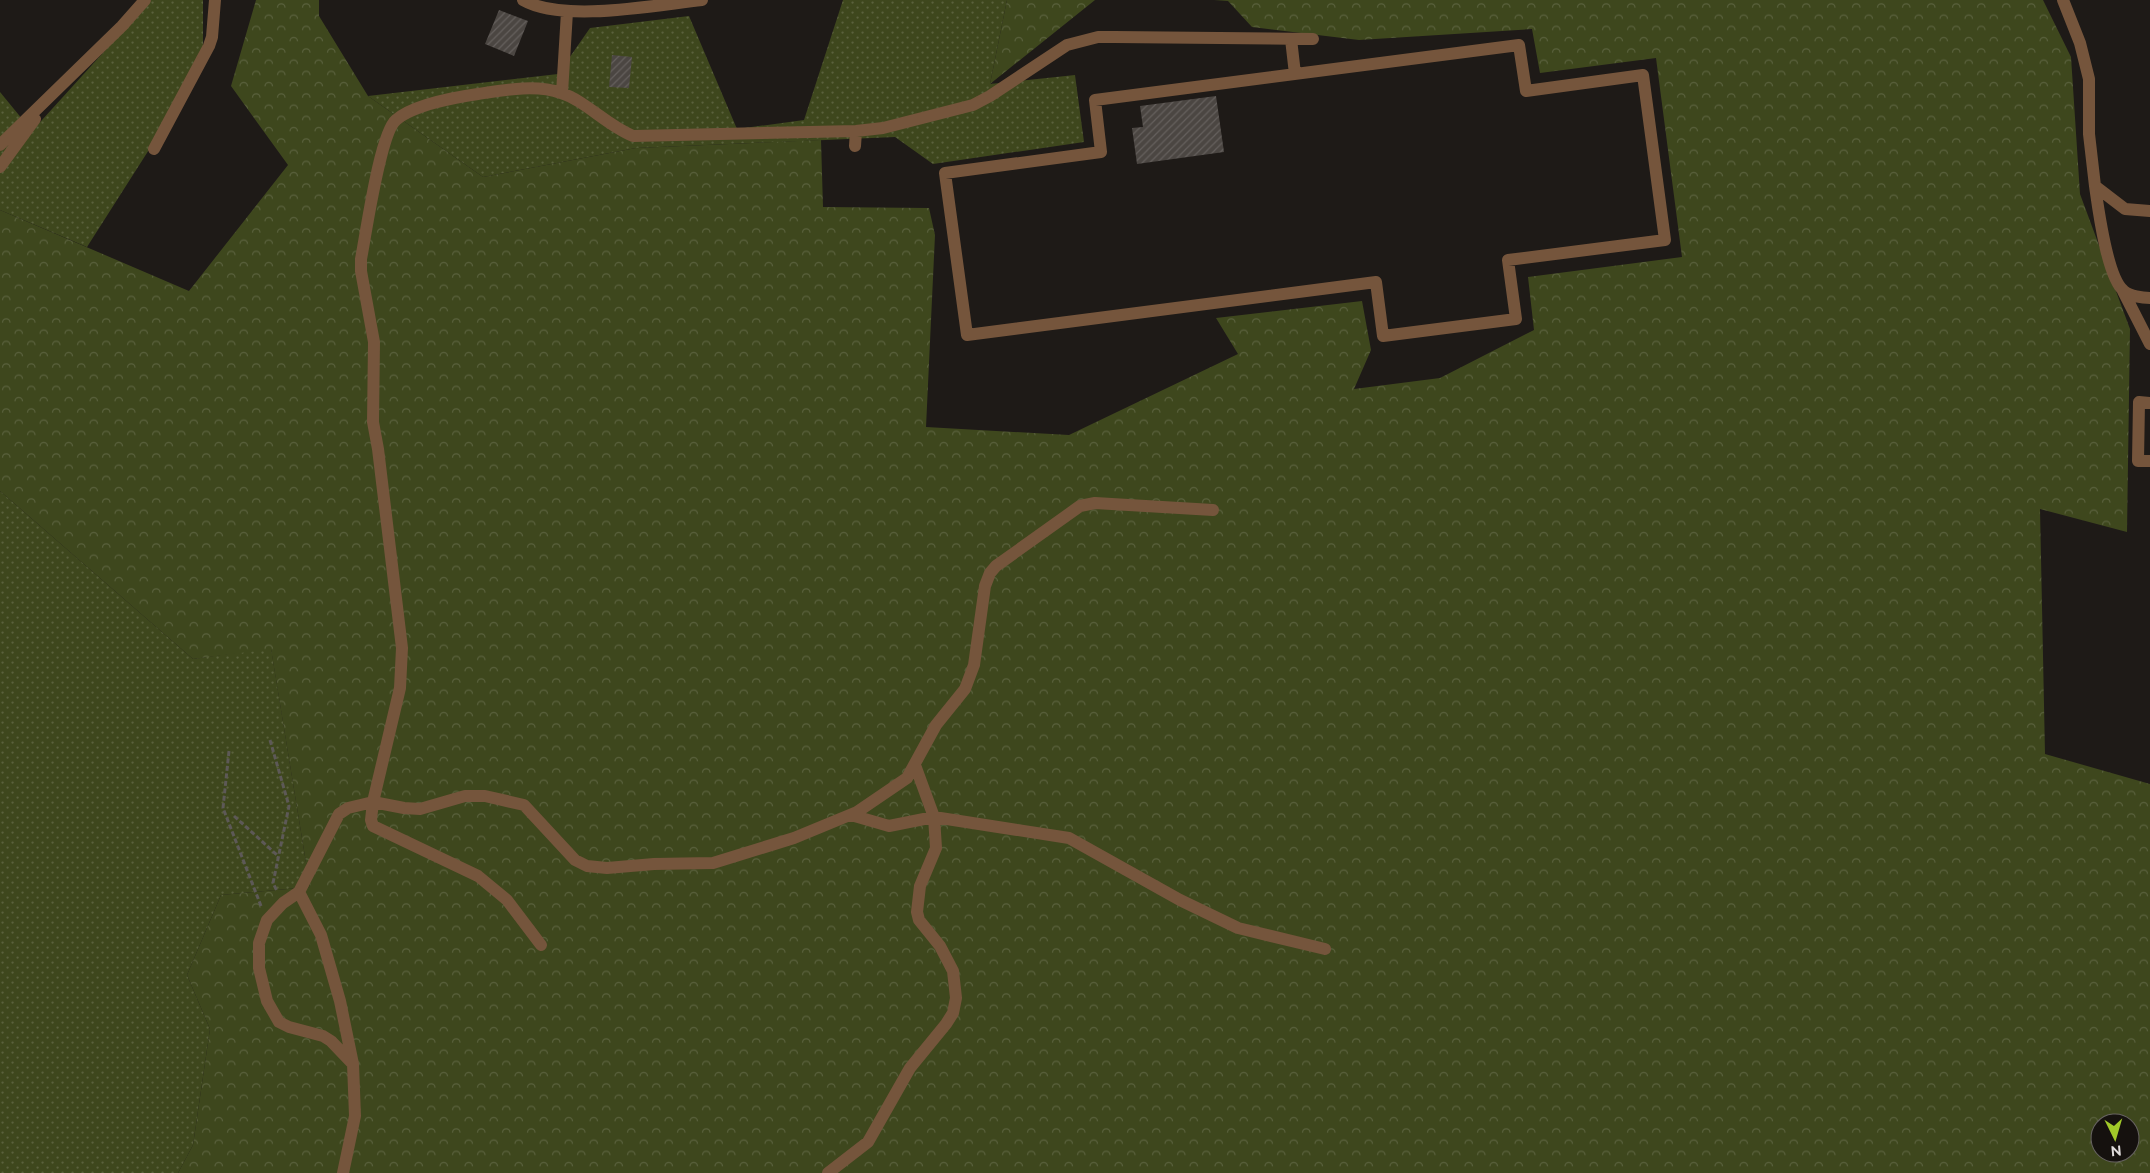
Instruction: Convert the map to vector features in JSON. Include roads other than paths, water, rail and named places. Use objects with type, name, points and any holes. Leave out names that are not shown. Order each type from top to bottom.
[{"type":"lane","points":[[0,145],[122,26],[145,0]]},
{"type":"lane","points":[[154,149],[209,46],[215,0]]},
{"type":"lane","points":[[523,0],[543,8],[567,12],[585,12],[702,0]]},
{"type":"lane","points":[[2062,0],[2080,43],[2089,80],[2089,134],[2103,236],[2112,271],[2150,344]]},
{"type":"lane","points":[[562,93],[567,12]]},
{"type":"lane","points":[[542,945],[507,900],[478,876],[373,826],[371,820],[373,802],[400,688],[402,648],[378,449],[373,422],[374,342],[361,271],[382,152],[389,129],[396,120],[450,98],[506,89],[546,90],[562,93],[617,130],[633,136],[856,131],[883,128],[973,105],[990,96],[1067,45],[1083,40],[1114,37],[1313,39]]},
{"type":"lane","points":[[1291,38],[1295,74]]},
{"type":"lane","points":[[1520,45],[1526,91],[1643,75],[1665,240],[1508,260],[1516,319],[1383,336],[1376,282],[967,335],[945,173],[1102,152],[1095,100],[1295,74],[1520,45]]},
{"type":"lane","points":[[0,167],[54,93]]},
{"type":"lane","points":[[856,131],[856,146]]},
{"type":"lane","points":[[2095,186],[2125,209],[2150,211]]},
{"type":"lane","points":[[2123,291],[2137,297],[2150,298]]},
{"type":"lane","points":[[2150,403],[2139,402],[2138,461],[2150,461]]},
{"type":"lane","points":[[352,1064],[331,1041],[323,1036],[289,1027],[280,1022],[267,1002],[259,968],[259,943],[267,920],[283,903],[299,892],[339,814],[348,808],[373,802],[420,809],[465,796],[485,796],[524,805],[575,860],[587,866],[607,868],[654,864],[713,863],[794,838],[851,815],[907,778],[936,725],[965,689],[974,665],[985,586],[990,573],[996,566],[1080,506],[1095,504],[1213,510]]},
{"type":"lane","points":[[828,1173],[868,1142],[875,1133],[910,1068],[953,1013],[956,998],[953,971],[940,946],[919,920],[917,912],[920,886],[936,848],[934,821],[915,765]]},
{"type":"lane","points":[[851,815],[889,826],[934,821],[1069,838],[1180,900],[1238,928],[1325,949]]},
{"type":"lane","points":[[299,892],[321,935],[340,1001],[352,1064],[355,1116],[343,1173]]}]
